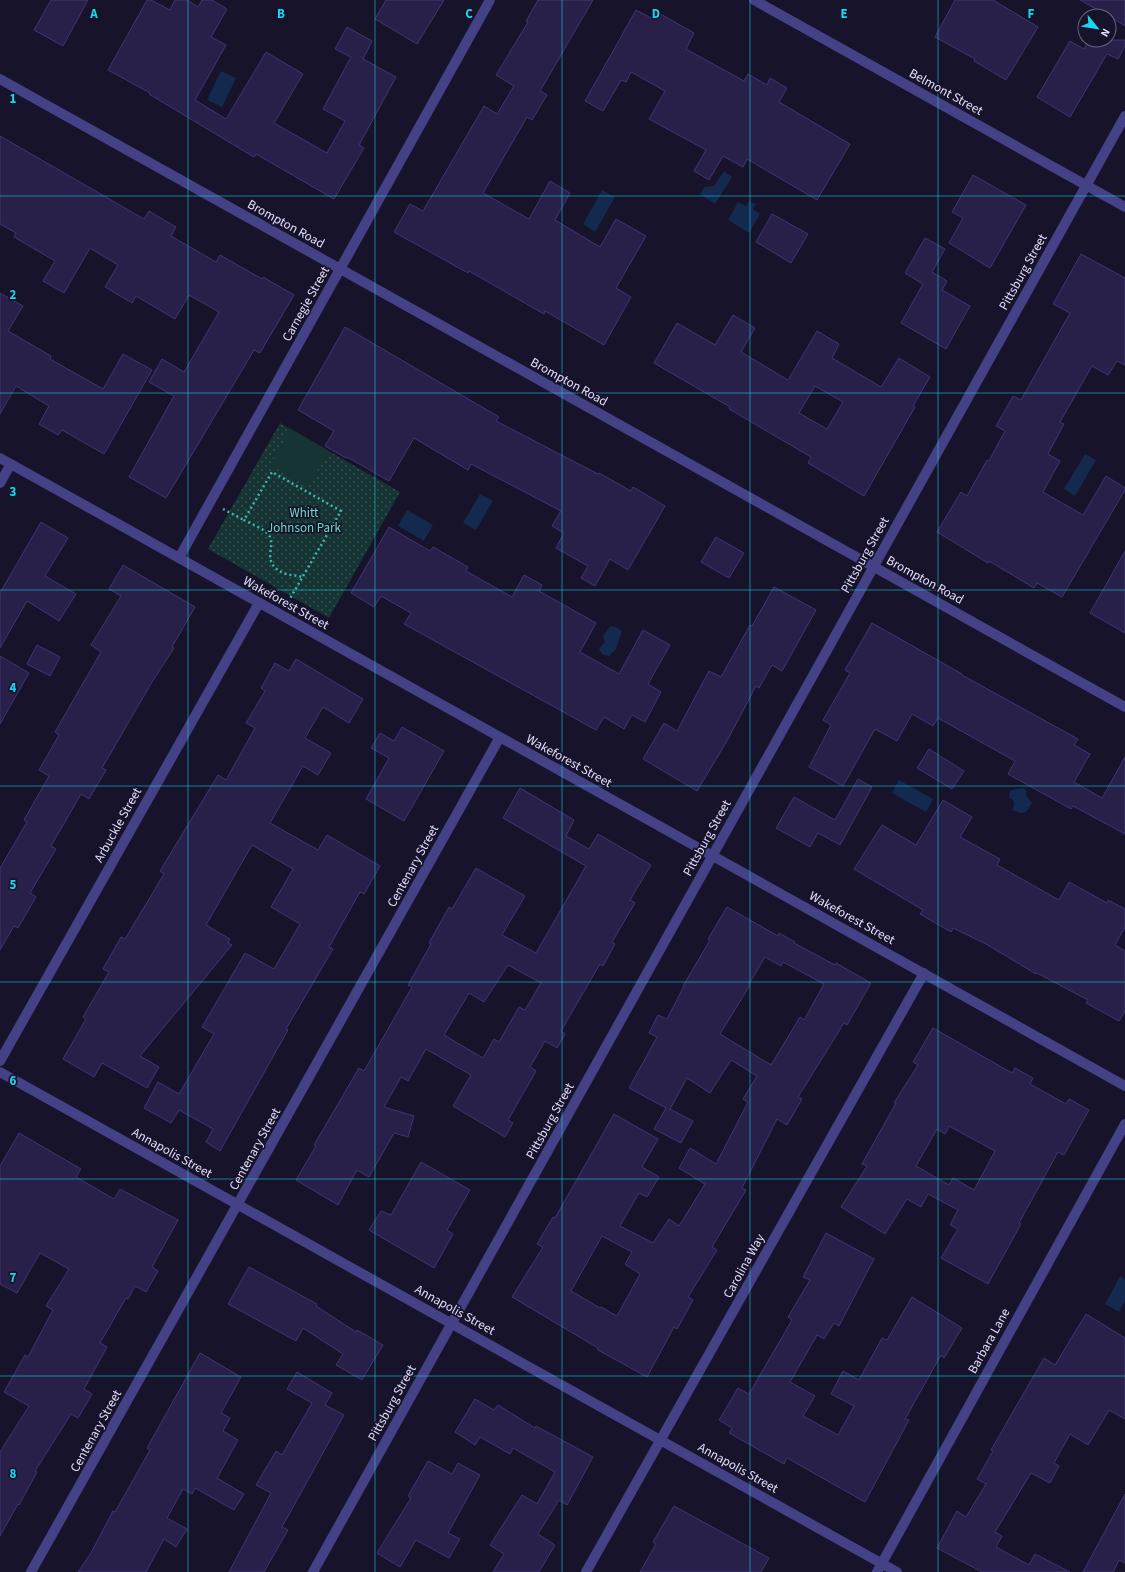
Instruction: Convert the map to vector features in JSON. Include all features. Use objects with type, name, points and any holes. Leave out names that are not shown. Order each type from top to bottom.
[{"type":"street","name":"Carnegie Street","points":[[179,558],[490,0]]},
{"type":"street","name":"Belmont Street","points":[[754,0],[1125,207]]},
{"type":"street","name":"Brompton Road","points":[[0,79],[1125,707]]},
{"type":"street","name":"Pittsburg Street","points":[[313,1572],[1125,116]]},
{"type":"street","name":"Wakeforest Street","points":[[0,458],[1125,1086]]},
{"type":"street","points":[[0,483],[11,464]]},
{"type":"street","name":"Arbuckle Street","points":[[0,1061],[259,603]]},
{"type":"street","name":"Centenary Street","points":[[31,1572],[239,1205],[500,737]]},
{"type":"street","name":"Carolina Way","points":[[586,1572],[924,973]]},
{"type":"street","name":"Annapolis Street","points":[[0,1072],[661,1440],[879,1568],[897,1572]]},
{"type":"street","name":"Barbara Lane","points":[[879,1568],[1125,1124]]},
{"type":"path","points":[[244,520],[272,472],[341,511],[281,615]]},
{"type":"path","points":[[210,502],[268,534],[272,543],[269,555],[273,566],[282,573],[302,577]]},
{"type":"green space","name":"Whitt Johnson Park","points":[[280,423],[400,492],[329,618],[208,549]]},
{"type":"green space","points":[[291,429],[329,451],[308,487],[270,465]]},
{"type":"water","points":[[221,71],[236,78],[222,107],[207,100]]},
{"type":"water","points":[[724,171],[732,177],[715,204],[700,194],[704,187],[714,186]]},
{"type":"water","points":[[602,190],[615,197],[595,232],[583,224]]},
{"type":"water","points":[[749,201],[756,204],[753,209],[760,214],[749,233],[728,220],[738,202],[746,206]]},
{"type":"water","points":[[1085,454],[1096,460],[1075,496],[1064,489]]},
{"type":"water","points":[[480,494],[493,501],[476,530],[463,523]]},
{"type":"water","points":[[407,510],[433,525],[424,541],[398,526]]},
{"type":"water","points":[[610,626],[616,627],[622,631],[616,649],[609,656],[603,655],[599,649],[605,642],[603,636]]},
{"type":"water","points":[[899,780],[933,799],[926,812],[892,793]]},
{"type":"water","points":[[1023,788],[1027,791],[1026,796],[1032,803],[1026,812],[1021,813],[1012,810],[1014,805],[1013,800],[1009,798],[1010,791]]},
{"type":"water","points":[[1120,1276],[1125,1279],[1125,1301],[1119,1312],[1105,1304]]},
{"type":"building","points":[[51,0],[88,0],[63,46],[34,30]]},
{"type":"building","points":[[147,0],[151,0],[170,10],[175,0],[187,0],[198,7],[202,0],[212,0],[227,9],[211,37],[226,45],[195,100],[226,119],[266,52],[303,74],[274,123],[327,153],[345,121],[323,109],[351,57],[335,49],[347,27],[372,41],[363,59],[396,77],[359,145],[364,148],[334,199],[256,154],[254,157],[149,94],[150,93],[108,70]]},
{"type":"building","points":[[386,0],[444,0],[417,44],[375,19]]},
{"type":"building","points":[[538,0],[593,0],[540,91],[547,95],[532,120],[527,117],[483,193],[529,219],[550,181],[570,193],[555,220],[600,247],[616,219],[646,236],[616,288],[631,297],[604,345],[545,311],[544,314],[469,271],[468,273],[394,232],[410,204],[423,211],[484,106],[497,114],[514,86],[496,75],[528,22],[526,21]]},
{"type":"building","points":[[955,0],[993,0],[1038,27],[1006,80],[974,61],[975,59],[935,37]]},
{"type":"building","points":[[1080,0],[1125,0],[1125,26],[1117,21],[1117,8],[1094,8]]},
{"type":"building","points":[[636,10],[653,19],[657,12],[694,33],[686,49],[744,81],[748,74],[767,85],[770,78],[787,88],[779,102],[850,144],[817,200],[747,159],[743,167],[723,156],[709,180],[694,171],[706,150],[649,119],[665,91],[631,72],[626,82],[621,80],[603,111],[585,101]]},
{"type":"building","points":[[1117,40],[1125,40],[1125,46],[1118,59],[1107,54],[1070,117],[1037,97],[1070,41],[1077,45],[1077,48],[1117,48]]},
{"type":"building","points":[[0,136],[144,219],[149,211],[176,227],[171,236],[216,262],[220,255],[294,295],[260,353],[254,350],[166,498],[129,477],[174,396],[149,382],[162,359],[184,372],[219,312],[189,295],[175,319],[136,296],[132,303],[105,287],[118,265],[90,248],[64,293],[43,281],[55,261],[14,237],[16,233],[0,224]]},
{"type":"building","points":[[973,175],[1026,205],[990,268],[949,243],[963,218],[952,212]]},
{"type":"building","points":[[772,214],[808,234],[791,263],[756,242]]},
{"type":"building","points":[[925,238],[945,249],[932,272],[947,281],[942,290],[970,306],[946,349],[901,323],[923,284],[905,273]]},
{"type":"building","points":[[1081,254],[1125,278],[1125,365],[1117,361],[1108,375],[1092,366],[1060,422],[1064,424],[1048,454],[1060,461],[1043,492],[1083,515],[1106,476],[1125,488],[1125,490],[1062,597],[1037,583],[1034,588],[989,561],[988,563],[937,532],[961,492],[967,496],[987,460],[989,461],[1005,431],[996,426],[1013,396],[1021,400],[1070,313],[1053,304]]},
{"type":"building","points":[[0,293],[23,306],[8,331],[51,356],[50,359],[103,389],[123,354],[152,370],[104,454],[62,430],[58,435],[39,424],[49,406],[16,386],[0,414]]},
{"type":"building","points":[[733,315],[755,328],[741,352],[788,380],[817,331],[839,344],[832,358],[881,387],[899,358],[930,377],[913,406],[915,407],[864,496],[808,463],[811,457],[729,409],[730,407],[654,363],[677,323],[715,345]],"holes":[[[815,386],[843,402],[827,429],[799,413]]]},
{"type":"building","points":[[345,327],[499,417],[496,421],[598,474],[599,473],[631,491],[633,487],[665,506],[628,570],[610,559],[595,586],[581,578],[588,566],[556,548],[564,533],[552,526],[561,511],[471,464],[468,470],[414,438],[389,481],[325,446],[334,431],[298,410]]},
{"type":"building","points":[[41,522],[68,538],[45,576],[76,594],[59,621],[27,601],[0,648],[0,593]]},
{"type":"building","points":[[389,527],[430,551],[433,547],[468,567],[466,571],[512,597],[524,575],[542,585],[539,591],[596,623],[580,652],[619,674],[643,630],[670,645],[648,684],[661,692],[645,722],[632,715],[624,729],[604,717],[596,730],[404,624],[411,613],[381,596],[374,607],[351,593]]},
{"type":"building","points":[[716,537],[744,553],[729,578],[701,562]]},
{"type":"building","points":[[1125,551],[1125,633],[1090,613]]},
{"type":"building","points":[[123,565],[195,607],[172,647],[174,648],[152,682],[102,768],[106,770],[89,799],[81,794],[51,846],[56,849],[30,893],[36,897],[18,928],[14,926],[0,950],[0,868],[27,822],[24,820],[49,776],[39,770],[59,735],[55,732],[101,652],[91,645],[121,596],[109,589]]},
{"type":"building","points":[[774,587],[816,610],[782,671],[772,665],[759,688],[756,686],[727,741],[697,791],[643,759],[664,723],[677,731],[709,671],[721,677],[750,625],[752,626]]},
{"type":"building","points":[[872,623],[1078,739],[1074,745],[1090,754],[1074,782],[1102,798],[1125,757],[1125,834],[1073,806],[1071,809],[1008,774],[1015,761],[938,718],[933,726],[912,714],[897,741],[875,729],[843,786],[809,767],[831,725],[823,720],[850,673],[845,670]]},
{"type":"building","points":[[37,645],[60,657],[50,676],[27,664]]},
{"type":"building","points":[[0,656],[29,673],[0,724]]},
{"type":"building","points":[[296,659],[363,699],[349,723],[323,707],[305,738],[331,753],[318,775],[303,766],[270,823],[318,850],[327,835],[380,866],[364,894],[360,892],[329,947],[333,949],[286,1029],[288,1030],[220,1151],[206,1142],[213,1129],[179,1110],[171,1123],[144,1108],[158,1082],[179,1094],[214,1034],[202,1027],[245,953],[274,969],[300,924],[271,907],[293,869],[252,845],[206,925],[230,939],[228,943],[232,945],[140,1056],[159,1067],[147,1088],[102,1063],[94,1077],[63,1059],[86,1019],[83,1017],[109,972],[103,969],[121,937],[125,939],[164,874],[160,871],[218,775],[226,780],[255,728],[246,723],[265,691],[261,688],[275,663],[289,671]]},
{"type":"building","points":[[402,727],[444,751],[404,821],[366,799],[389,758],[371,748],[380,733],[394,741]]},
{"type":"building","points":[[929,749],[964,771],[952,789],[917,768]]},
{"type":"building","points":[[858,779],[872,787],[840,845],[818,833],[810,847],[776,828],[794,797],[835,820]]},
{"type":"building","points":[[520,788],[574,820],[566,836],[589,849],[598,834],[651,865],[630,900],[635,903],[612,942],[615,944],[603,966],[600,964],[561,1031],[565,1034],[557,1048],[545,1041],[530,1067],[536,1071],[508,1120],[513,1123],[505,1137],[453,1106],[471,1075],[426,1049],[408,1081],[401,1077],[384,1107],[414,1116],[408,1137],[394,1133],[369,1177],[357,1170],[338,1205],[296,1180],[316,1146],[314,1145],[359,1068],[364,1071],[412,987],[408,985],[431,944],[429,943],[449,907],[452,909],[476,868],[525,896],[502,935],[536,953],[586,866],[503,818]],"holes":[[[508,965],[541,983],[525,1010],[519,1007],[499,1042],[494,1039],[483,1058],[444,1035],[469,993],[484,1002]]]},
{"type":"building","points":[[943,800],[972,817],[960,837],[1000,859],[997,865],[1059,900],[1069,882],[1107,903],[1108,900],[1125,909],[1125,927],[1115,945],[1125,951],[1125,1011],[1119,1021],[1086,1003],[1088,1000],[1037,973],[1036,974],[986,944],[953,928],[951,932],[920,914],[923,910],[854,869],[882,825],[916,845]]},
{"type":"building","points":[[727,907],[778,936],[779,933],[795,942],[794,943],[835,965],[836,963],[871,983],[847,1025],[844,1023],[798,1097],[802,1099],[787,1125],[777,1119],[742,1188],[746,1190],[712,1247],[717,1250],[688,1297],[693,1300],[677,1329],[674,1327],[647,1377],[598,1350],[598,1348],[512,1297],[543,1247],[537,1244],[553,1217],[555,1218],[614,1114],[658,1139],[642,1167],[659,1177],[647,1197],[639,1193],[620,1226],[653,1243],[669,1219],[679,1226],[705,1184],[679,1168],[690,1148],[716,1164],[748,1102],[743,1099],[757,1076],[731,1060],[710,1093],[687,1078],[670,1109],[693,1121],[681,1143],[654,1129],[666,1108],[629,1088],[657,1037],[649,1033],[658,1015],[667,1019],[683,986],[710,940],[708,939]],"holes":[[[765,957],[781,966],[783,962],[824,984],[804,1020],[800,1017],[771,1065],[720,1034]],[[602,1236],[632,1252],[625,1264],[640,1274],[617,1316],[571,1291]]]},
{"type":"building","points":[[933,1028],[1012,1073],[1015,1068],[1033,1078],[1030,1084],[1066,1104],[1069,1099],[1089,1110],[1064,1155],[1058,1152],[988,1284],[941,1258],[958,1229],[950,1225],[958,1210],[928,1194],[921,1207],[907,1199],[885,1234],[841,1207],[867,1166],[862,1164],[896,1103],[894,1103],[918,1065],[913,1062]],"holes":[[[949,1126],[995,1151],[974,1190],[953,1178],[949,1185],[916,1166],[937,1129],[945,1134]]]},
{"type":"building","points":[[19,1133],[81,1169],[76,1177],[114,1199],[120,1189],[178,1220],[152,1267],[158,1271],[146,1292],[135,1286],[128,1299],[126,1298],[100,1343],[107,1347],[84,1389],[92,1394],[78,1418],[71,1414],[35,1471],[37,1472],[0,1536],[0,1452],[29,1406],[4,1392],[25,1355],[28,1357],[53,1310],[46,1306],[69,1269],[40,1253],[17,1293],[0,1284],[0,1166]]},
{"type":"building","points":[[421,1162],[470,1190],[447,1230],[453,1234],[434,1268],[369,1230],[381,1211],[391,1215]]},
{"type":"building","points":[[826,1233],[874,1259],[839,1326],[834,1323],[824,1339],[817,1335],[790,1382],[815,1396],[803,1416],[838,1435],[854,1406],[831,1394],[843,1371],[859,1380],[882,1338],[887,1340],[912,1297],[962,1328],[944,1358],[941,1355],[905,1419],[909,1420],[865,1502],[787,1458],[784,1464],[729,1433],[732,1428],[719,1420],[738,1388],[749,1394],[792,1320],[788,1317],[810,1280],[803,1277]]},
{"type":"building","points":[[249,1267],[317,1304],[316,1306],[356,1332],[357,1330],[383,1345],[362,1380],[336,1365],[343,1354],[303,1328],[296,1341],[228,1304]]},
{"type":"building","points":[[1086,1314],[1125,1338],[1125,1419],[1109,1410],[1088,1445],[1070,1434],[1054,1463],[1059,1466],[1050,1483],[1031,1473],[995,1532],[1002,1536],[996,1547],[1029,1565],[1035,1554],[1070,1572],[982,1572],[937,1548],[957,1511],[966,1517],[986,1484],[977,1479],[993,1451],[991,1450],[1044,1358],[1055,1365]]},
{"type":"building","points":[[200,1353],[241,1377],[221,1413],[230,1418],[223,1431],[238,1440],[217,1478],[244,1494],[234,1510],[195,1488],[192,1494],[183,1489],[167,1518],[187,1529],[176,1547],[164,1539],[146,1572],[78,1572],[91,1553],[113,1511],[115,1512],[150,1450],[147,1448]]},
{"type":"building","points":[[297,1372],[332,1393],[325,1405],[344,1415],[282,1527],[288,1530],[264,1572],[229,1572],[271,1493],[256,1485],[276,1451],[282,1455],[312,1403],[287,1389]]},
{"type":"building","points":[[475,1399],[494,1410],[498,1405],[535,1428],[536,1426],[593,1457],[567,1505],[559,1500],[538,1534],[555,1545],[539,1572],[493,1572],[504,1554],[490,1545],[522,1495],[537,1504],[555,1472],[513,1448],[510,1454],[480,1437],[475,1445],[455,1432]]},
{"type":"building","points":[[428,1461],[452,1474],[458,1463],[480,1475],[448,1533],[460,1539],[449,1558],[416,1540],[400,1567],[377,1553],[411,1498],[408,1496]]},
{"type":"building","points":[[1125,1494],[1125,1563],[1119,1560],[1113,1572],[1083,1572]]},
{"type":"building","points":[[674,1506],[769,1558],[761,1572],[640,1572],[656,1544],[653,1542]]}]
